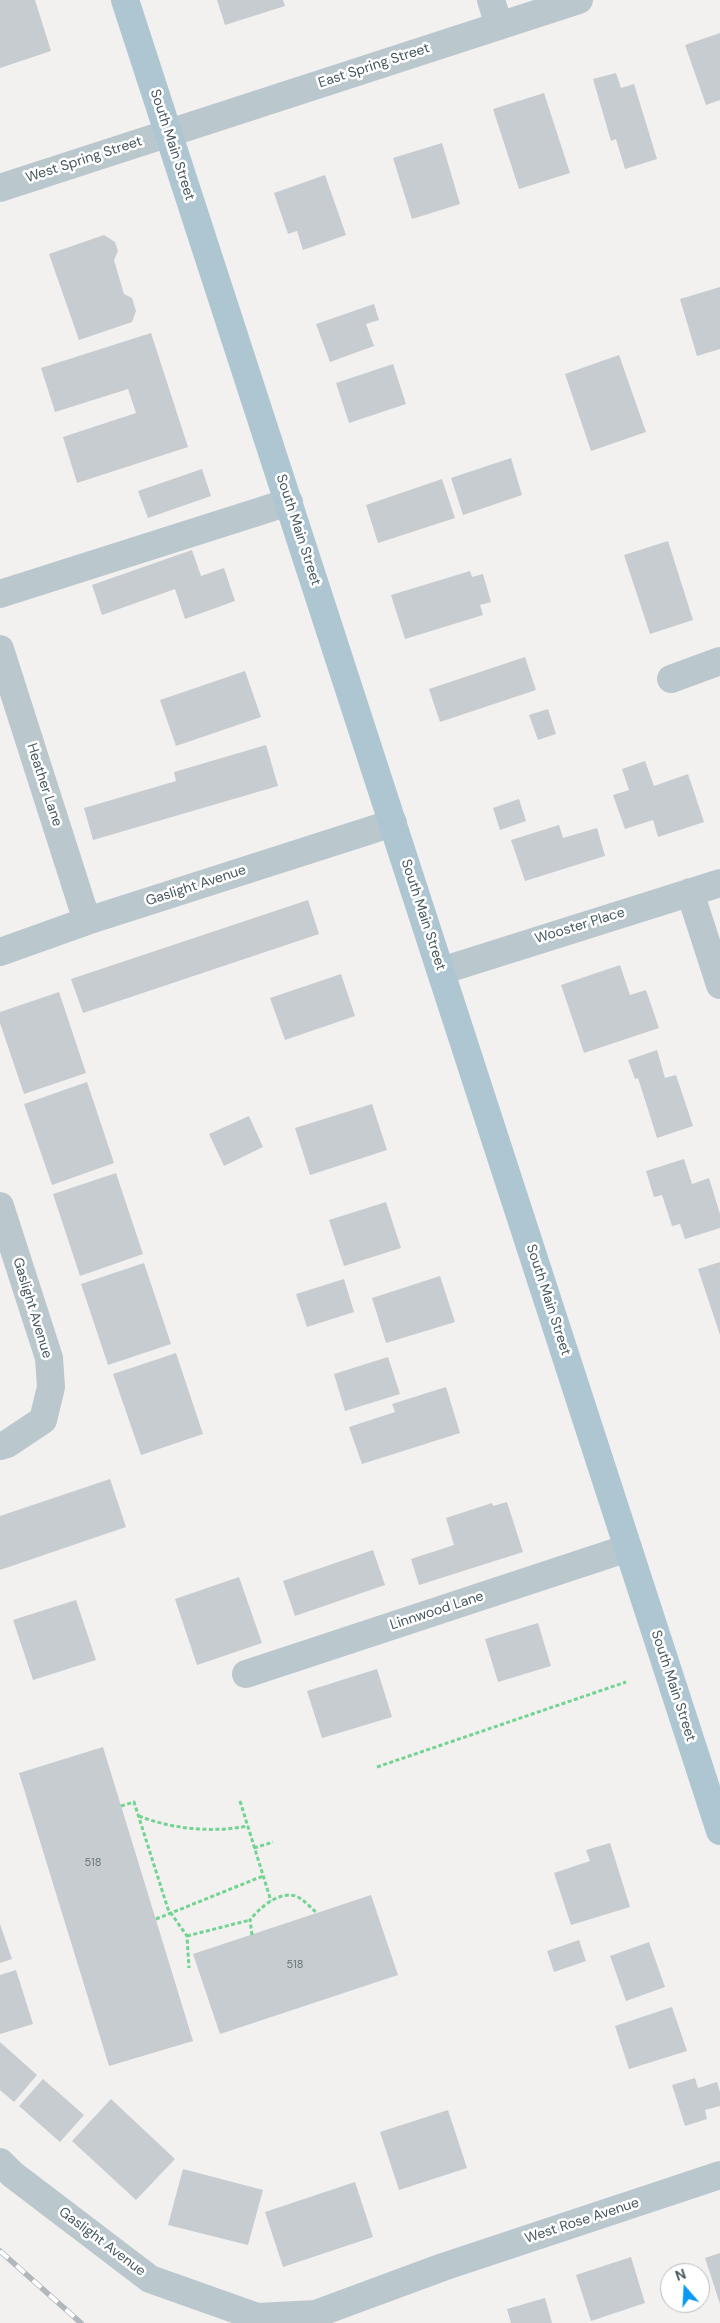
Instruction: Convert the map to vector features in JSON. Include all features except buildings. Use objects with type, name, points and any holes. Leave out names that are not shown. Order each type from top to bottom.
[{"type":"main road","name":"South Main Street","points":[[125,0],[628,1548],[719,1822]]},
{"type":"street","points":[[491,0],[499,26]]},
{"type":"street","name":"East Spring Street","points":[[169,133],[579,0]]},
{"type":"street","name":"West Spring Street","points":[[0,188],[169,133]]},
{"type":"street","points":[[0,594],[289,502]]},
{"type":"street","name":"Heather Lane","points":[[0,648],[88,921]]},
{"type":"street","points":[[671,679],[720,661]]},
{"type":"street","name":"Gaslight Avenue","points":[[0,952],[88,921],[392,823]]},
{"type":"street","name":"Wooster Place","points":[[441,971],[720,883]]},
{"type":"street","points":[[690,892],[720,985]]},
{"type":"street","name":"Gaslight Avenue","points":[[0,1206],[49,1358],[52,1387],[43,1420],[7,1444],[0,1446]]},
{"type":"street","name":"Linnwood Lane","points":[[246,1674],[628,1548]]},
{"type":"street","name":"Gaslight Avenue","points":[[0,2162],[12,2174],[150,2278],[257,2318],[316,2314],[444,2267]]},
{"type":"street","name":"West Rose Avenue","points":[[444,2267],[720,2175]]},
{"type":"path","points":[[377,1767],[626,1682]]},
{"type":"path","points":[[240,1801],[271,1901]]},
{"type":"path","points":[[121,1806],[134,1802],[171,1915],[187,1936],[189,1968]]},
{"type":"path","points":[[139,1816],[170,1825],[209,1829],[248,1826]]},
{"type":"path","points":[[254,1848],[273,1842]]},
{"type":"path","points":[[156,1919],[171,1915],[263,1876]]},
{"type":"path","points":[[187,1936],[250,1920],[257,1910],[271,1901],[290,1895],[298,1897],[317,1913]]},
{"type":"path","points":[[250,1920],[252,1934]]},
{"type":"railway","points":[[0,2251],[81,2323]]}]
